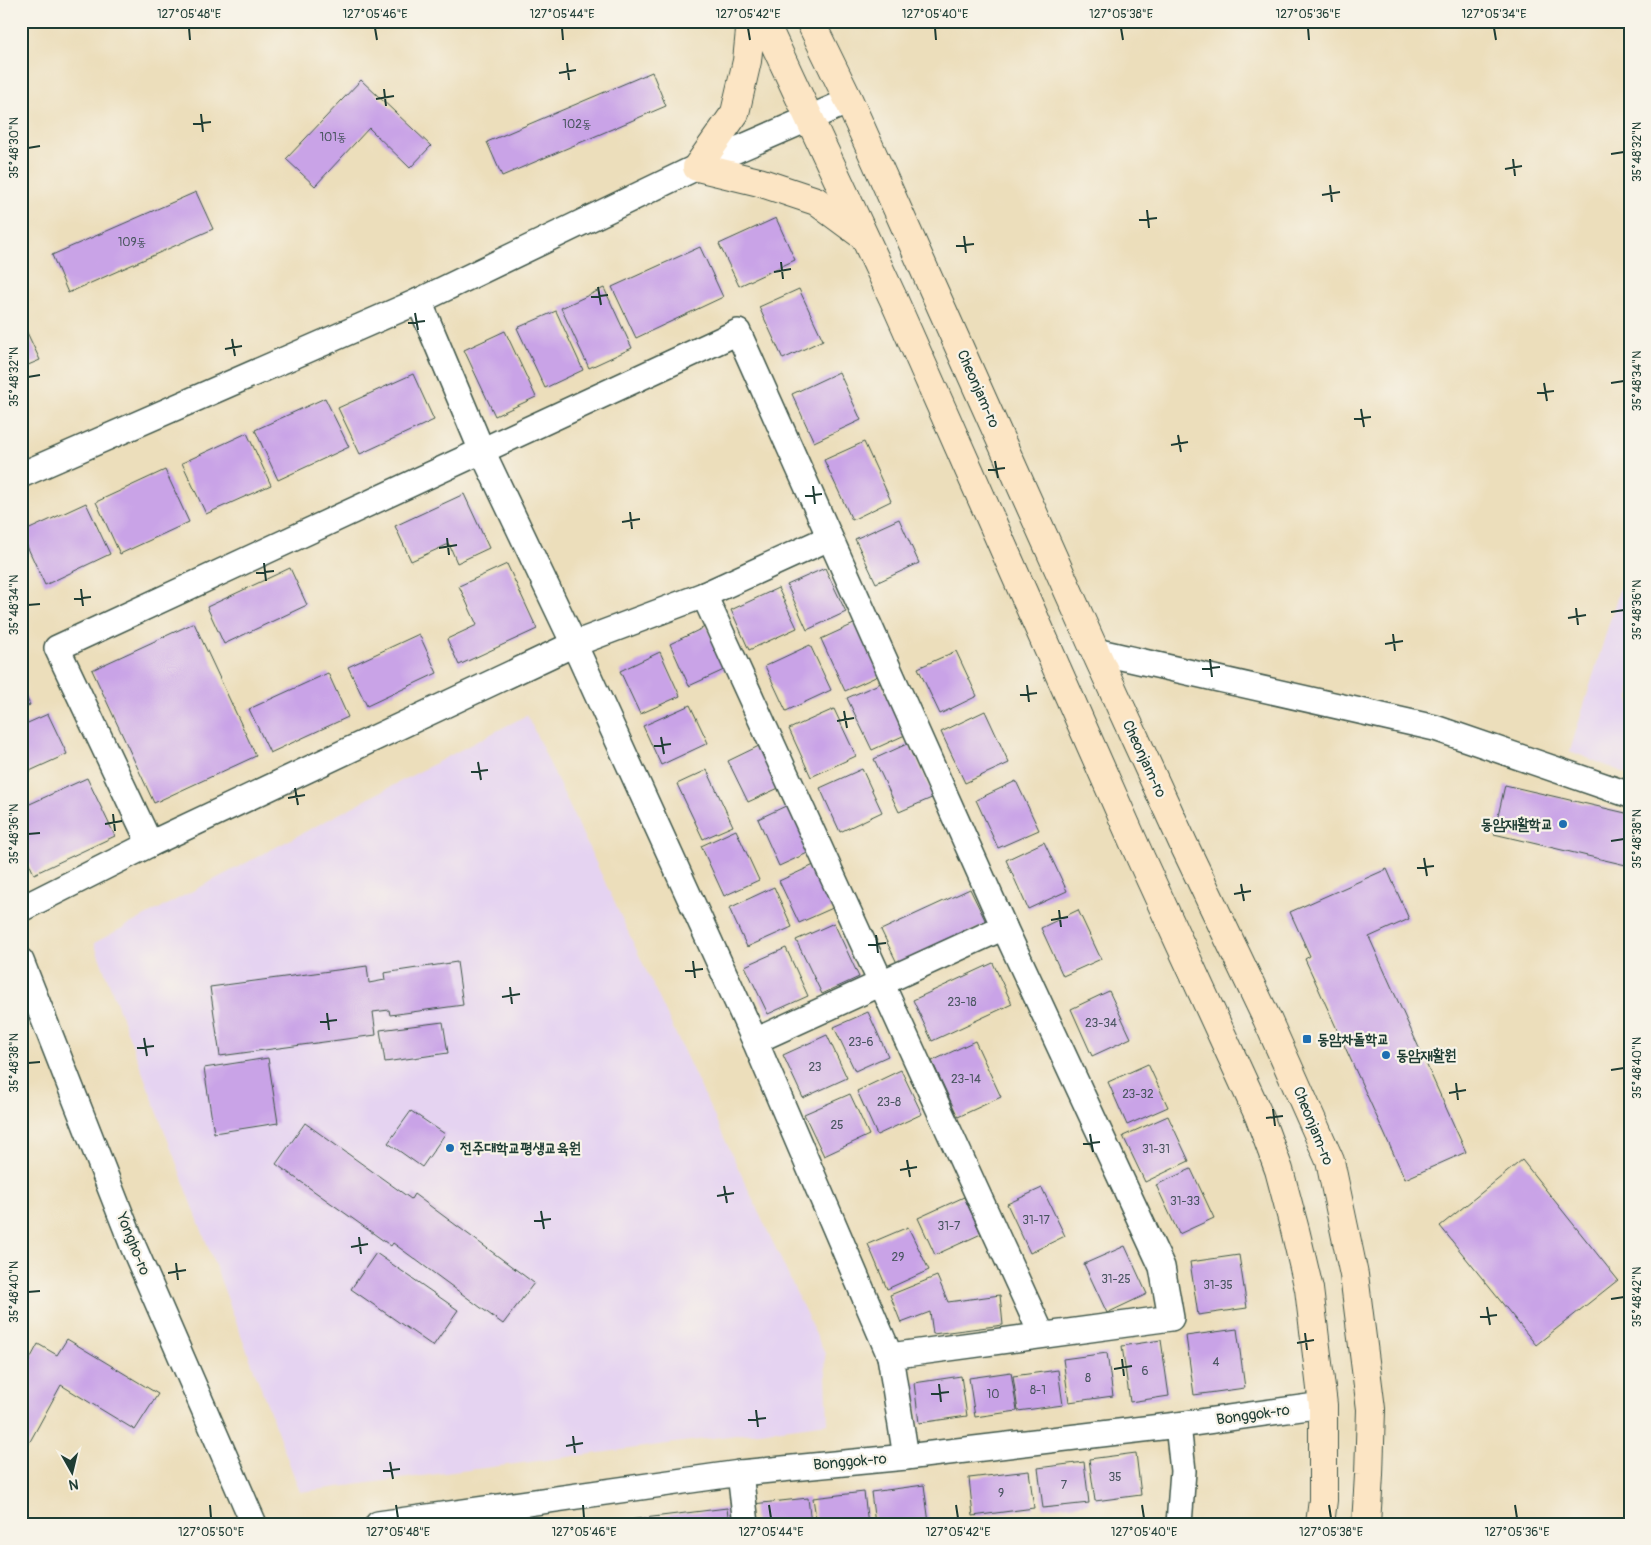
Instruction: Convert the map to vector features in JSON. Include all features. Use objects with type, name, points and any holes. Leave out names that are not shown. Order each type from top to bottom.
[{"type":"street","points":[[697,167],[735,113],[747,61],[751,21]]},
{"type":"street","points":[[764,21],[893,298],[1137,850],[1259,1116],[1279,1170],[1309,1290],[1323,1405],[1323,1500],[1320,1524]]},
{"type":"street","name":"Cheonjam-ro","points":[[810,21],[849,101],[1095,651],[1183,843],[1267,1019],[1330,1161],[1354,1274],[1371,1409],[1370,1475],[1366,1524]]},
{"type":"street","points":[[21,474],[419,300],[697,167],[849,101]]},
{"type":"street","points":[[697,167],[759,182],[816,201],[864,236]]},
{"type":"street","points":[[419,300],[482,451],[574,644],[755,1041],[890,1356],[906,1457]]},
{"type":"street","points":[[150,844],[58,648],[738,332],[1004,927],[1162,1267],[1170,1318],[890,1356]]},
{"type":"street","points":[[21,909],[150,844],[574,644],[704,595],[829,538]]},
{"type":"street","points":[[704,595],[1042,1335]]},
{"type":"street","points":[[1095,651],[1435,728],[1630,795]]},
{"type":"street","points":[[755,1041],[1004,927]]},
{"type":"street","name":"Yongho-ro","points":[[21,961],[133,1246],[254,1524]]},
{"type":"street","name":"Bonggok-ro","points":[[378,1524],[740,1472],[906,1457],[1178,1425],[1323,1405]]},
{"type":"street","points":[[1178,1425],[1183,1471],[1178,1524]]},
{"type":"street","points":[[740,1472],[746,1524]]},
{"type":"shaded area","points":[[1630,555],[1630,775],[1570,751]]},
{"type":"shaded area","name":"전주대학교평생교육원","points":[[527,715],[825,1354],[828,1423],[300,1492],[94,943]]},
{"type":"building","points":[[652,72],[666,106],[502,176],[487,142]]},
{"type":"building","points":[[361,80],[431,146],[410,168],[369,128],[315,186],[286,159]]},
{"type":"building","points":[[196,192],[213,229],[68,293],[52,255]]},
{"type":"building","points":[[776,218],[795,260],[739,286],[719,244]]},
{"type":"building","points":[[700,247],[723,297],[636,338],[612,287]]},
{"type":"building","points":[[604,288],[632,348],[589,368],[561,308]]},
{"type":"building","points":[[799,289],[823,340],[783,359],[759,307]]},
{"type":"building","points":[[556,311],[583,370],[545,388],[517,328]]},
{"type":"building","points":[[23,324],[40,360],[21,368],[21,325]]},
{"type":"building","points":[[505,331],[536,397],[495,416],[464,350]]},
{"type":"building","points":[[839,372],[861,420],[814,442],[792,394]]},
{"type":"building","points":[[413,374],[434,420],[360,454],[338,408]]},
{"type":"building","points":[[325,398],[349,447],[278,480],[255,430]]},
{"type":"building","points":[[247,433],[271,485],[206,514],[182,463]]},
{"type":"building","points":[[864,442],[891,501],[852,520],[824,460]]},
{"type":"building","points":[[165,470],[189,522],[120,554],[96,502]]},
{"type":"building","points":[[464,494],[489,548],[457,563],[449,544],[411,561],[395,526]]},
{"type":"building","points":[[86,503],[110,554],[45,585],[21,533]]},
{"type":"building","points":[[899,519],[919,563],[876,583],[855,539]]},
{"type":"building","points":[[507,564],[537,629],[459,665],[447,639],[477,625],[459,586]]},
{"type":"building","points":[[290,568],[307,605],[224,644],[207,607]]},
{"type":"building","points":[[825,568],[846,612],[807,630],[787,585]]},
{"type":"building","points":[[778,588],[797,628],[749,650],[731,610]]},
{"type":"building","points":[[194,623],[256,756],[154,803],[92,670]]},
{"type":"building","points":[[856,623],[880,675],[845,691],[821,639]]},
{"type":"building","points":[[707,626],[726,669],[689,686],[670,644]]},
{"type":"building","points":[[419,634],[437,673],[367,706],[348,667]]},
{"type":"building","points":[[810,645],[831,690],[786,711],[765,666]]},
{"type":"building","points":[[956,651],[977,696],[940,714],[918,668]]},
{"type":"building","points":[[660,652],[680,696],[640,714],[620,671]]},
{"type":"building","points":[[328,673],[348,717],[270,753],[249,709]]},
{"type":"building","points":[[881,683],[905,735],[872,750],[847,698]]},
{"type":"building","points":[[21,686],[30,705],[21,709]]},
{"type":"building","points":[[690,705],[708,743],[661,765],[643,726]]},
{"type":"building","points":[[834,709],[856,756],[811,777],[789,729]]},
{"type":"building","points":[[985,711],[1009,763],[965,783],[941,732]]},
{"type":"building","points":[[48,714],[67,754],[21,775],[21,726]]},
{"type":"building","points":[[909,743],[934,797],[899,812],[874,759]]},
{"type":"building","points":[[763,744],[783,786],[748,802],[728,761]]},
{"type":"building","points":[[862,769],[882,812],[840,832],[820,788]]},
{"type":"building","points":[[707,770],[733,826],[703,839],[677,784]]},
{"type":"building","points":[[87,778],[115,836],[34,874],[21,846],[21,808]]},
{"type":"building","points":[[1016,781],[1039,830],[998,848],[976,800]]},
{"type":"building","name":"동암재활학교","points":[[1505,785],[1630,814],[1630,866],[1494,834]]},
{"type":"building","points":[[790,804],[812,851],[779,866],[758,819]]},
{"type":"building","points":[[736,830],[759,880],[724,896],[701,846]]},
{"type":"building","points":[[1044,842],[1067,891],[1028,909],[1006,860]]},
{"type":"building","points":[[816,864],[835,907],[799,923],[779,881]]},
{"type":"building","name":"동암재활원","points":[[1387,869],[1409,919],[1369,937],[1466,1152],[1405,1179],[1305,959],[1310,956],[1290,912]]},
{"type":"building","points":[[774,887],[792,927],[747,947],[729,908]]},
{"type":"building","points":[[970,889],[987,924],[898,965],[881,930]]},
{"type":"building","points":[[1078,910],[1101,959],[1063,976],[1041,928]]},
{"type":"building","points":[[834,923],[859,977],[822,994],[796,940]]},
{"type":"building","points":[[786,948],[808,996],[768,1014],[745,966]]},
{"type":"building","points":[[457,962],[463,1005],[390,1015],[389,1010],[373,1012],[376,1035],[220,1056],[210,987],[367,966],[369,983],[385,980],[384,973]]},
{"type":"building","points":[[993,963],[1012,1004],[932,1041],[913,1000]]},
{"type":"building","points":[[1109,991],[1131,1038],[1092,1056],[1071,1009]]},
{"type":"building","points":[[868,1012],[888,1056],[855,1071],[834,1027]]},
{"type":"building","points":[[443,1022],[448,1053],[385,1062],[380,1030]]},
{"type":"building","points":[[827,1035],[847,1078],[803,1098],[783,1055]]},
{"type":"building","points":[[975,1041],[1001,1097],[958,1117],[932,1061]]},
{"type":"building","points":[[268,1058],[278,1123],[214,1133],[204,1068]]},
{"type":"building","points":[[1148,1064],[1168,1107],[1127,1125],[1108,1082]]},
{"type":"building","points":[[901,1070],[922,1114],[877,1135],[857,1091]]},
{"type":"building","points":[[850,1094],[869,1135],[824,1156],[804,1114]]},
{"type":"building","points":[[411,1111],[445,1134],[422,1167],[388,1143]]},
{"type":"building","points":[[1168,1116],[1189,1161],[1145,1182],[1123,1136]]},
{"type":"building","points":[[305,1123],[411,1199],[414,1194],[534,1283],[503,1324],[393,1243],[391,1246],[276,1164]]},
{"type":"building","points":[[1522,1160],[1618,1280],[1536,1345],[1440,1226]]},
{"type":"building","points":[[1191,1169],[1214,1218],[1179,1234],[1156,1185]]},
{"type":"building","points":[[1042,1188],[1065,1236],[1030,1253],[1007,1204]]},
{"type":"building","points":[[964,1197],[981,1234],[935,1255],[918,1218]]},
{"type":"building","points":[[908,1227],[929,1270],[887,1289],[868,1244]]},
{"type":"building","points":[[1125,1246],[1147,1294],[1107,1313],[1084,1264]]},
{"type":"building","points":[[376,1253],[458,1310],[433,1346],[351,1289]]},
{"type":"building","points":[[1239,1255],[1247,1308],[1198,1315],[1190,1262]]},
{"type":"building","points":[[937,1276],[948,1302],[1000,1295],[1003,1325],[933,1334],[930,1312],[901,1323],[890,1295]]},
{"type":"building","points":[[1237,1329],[1245,1388],[1194,1395],[1186,1336]]},
{"type":"building","points":[[67,1339],[158,1394],[135,1430],[61,1385],[21,1458],[21,1376],[38,1344],[57,1355]]},
{"type":"building","points":[[1161,1340],[1169,1396],[1130,1402],[1122,1346]]},
{"type":"building","points":[[1107,1353],[1113,1396],[1069,1402],[1063,1359]]},
{"type":"building","points":[[1058,1370],[1063,1405],[1018,1411],[1013,1376]]},
{"type":"building","points":[[1011,1372],[1017,1411],[975,1417],[969,1378]]},
{"type":"building","points":[[961,1376],[967,1416],[919,1423],[914,1383]]},
{"type":"building","points":[[1136,1453],[1141,1495],[1095,1501],[1089,1459]]},
{"type":"building","points":[[1084,1462],[1089,1503],[1043,1508],[1038,1468]]},
{"type":"building","points":[[1029,1471],[1034,1508],[973,1516],[969,1478]]},
{"type":"building","points":[[924,1485],[929,1523],[875,1524],[871,1492]]},
{"type":"building","points":[[864,1492],[868,1524],[817,1524],[813,1498]]},
{"type":"building","points":[[808,1498],[811,1524],[755,1524],[753,1504]]},
{"type":"building","points":[[727,1508],[729,1524],[628,1524],[628,1520]]},
{"type":"place","name":"동암재활학교","points":[[1563,824]]},
{"type":"place","name":"동암차돌학교","points":[[1307,1039]]},
{"type":"place","name":"동암재활원","points":[[1386,1055]]},
{"type":"place","name":"전주대학교평생교육원","points":[[450,1148]]}]
